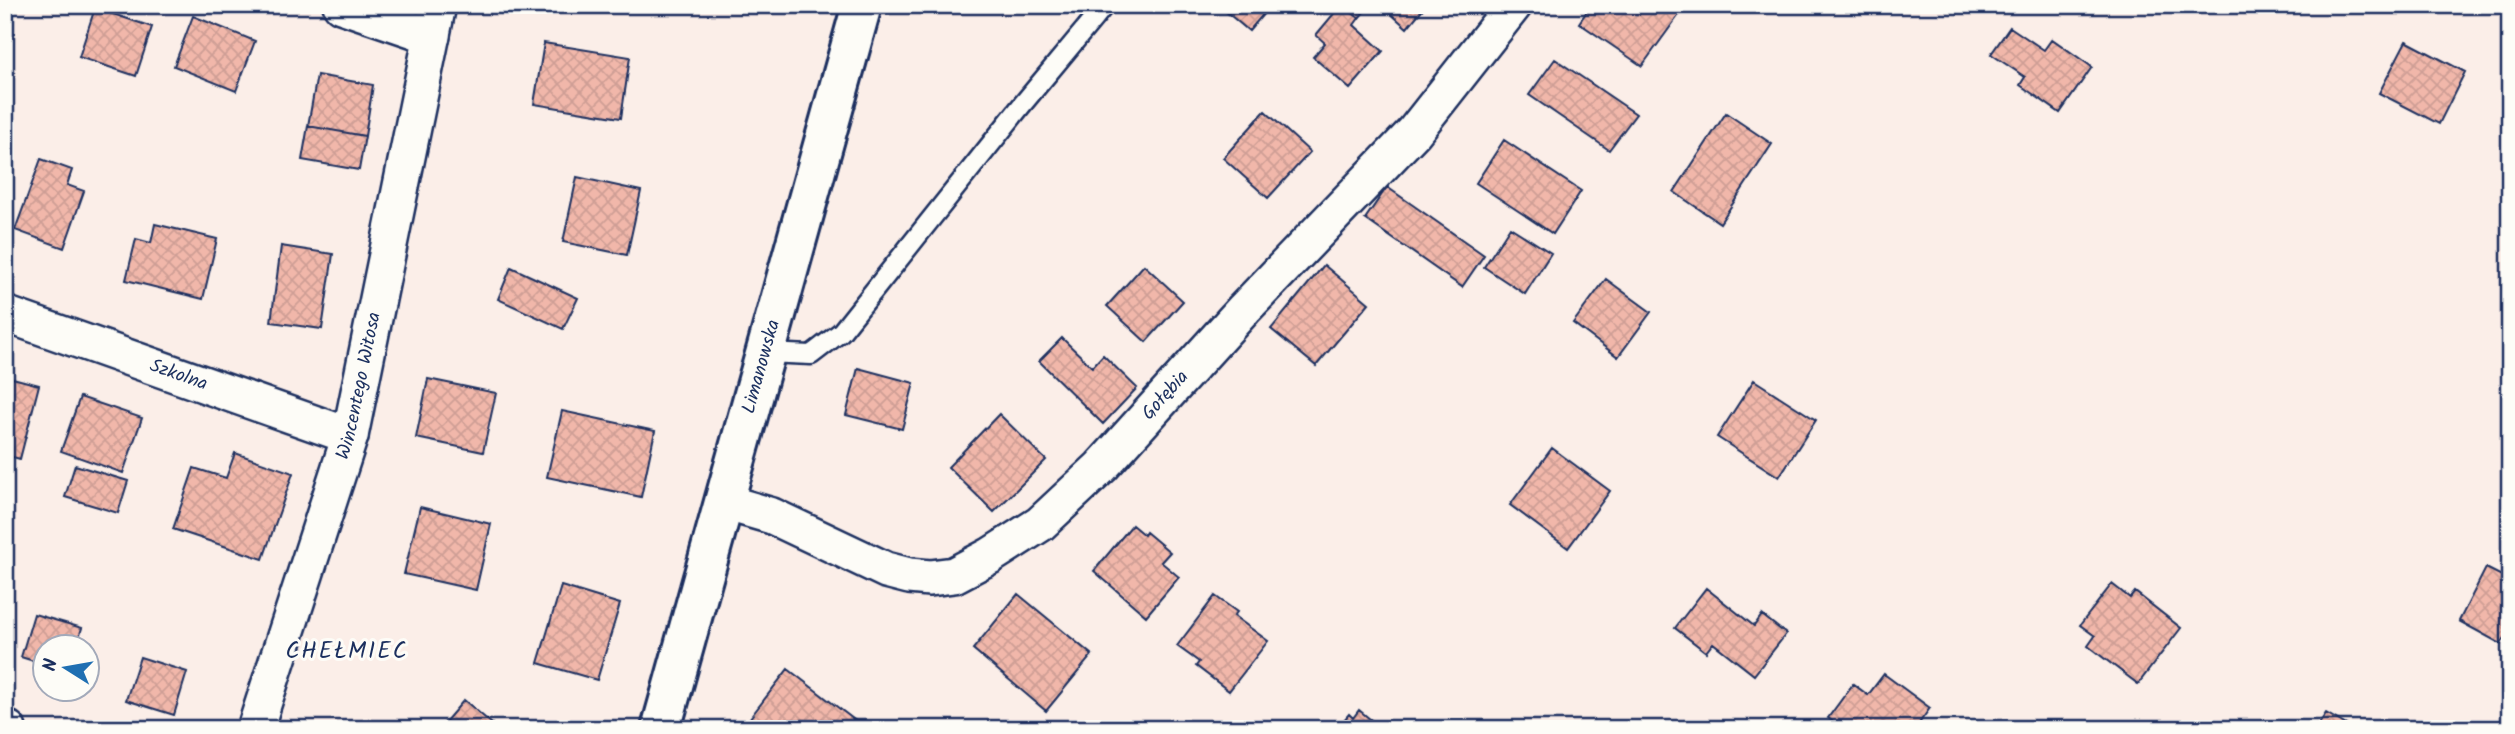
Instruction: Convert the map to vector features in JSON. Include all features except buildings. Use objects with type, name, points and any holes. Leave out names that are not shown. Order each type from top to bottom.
[{"type":"main road","name":"Limanowska","points":[[661,729],[862,5]]},
{"type":"street","name":"Wincentego Witosa","points":[[256,729],[350,436],[435,20],[341,5]]},
{"type":"street","name":"Gołębia","points":[[724,502],[772,516],[886,570],[909,576],[930,578],[954,575],[990,556],[1040,524],[1101,467],[1244,309],[1413,132],[1514,5]]},
{"type":"street","name":"Szkolna","points":[[5,314],[350,436]]},
{"type":"lane","points":[[766,353],[811,355],[841,332],[1105,5]]},
{"type":"district","name":"CHEŁMIEC","points":[[347,652]]}]
